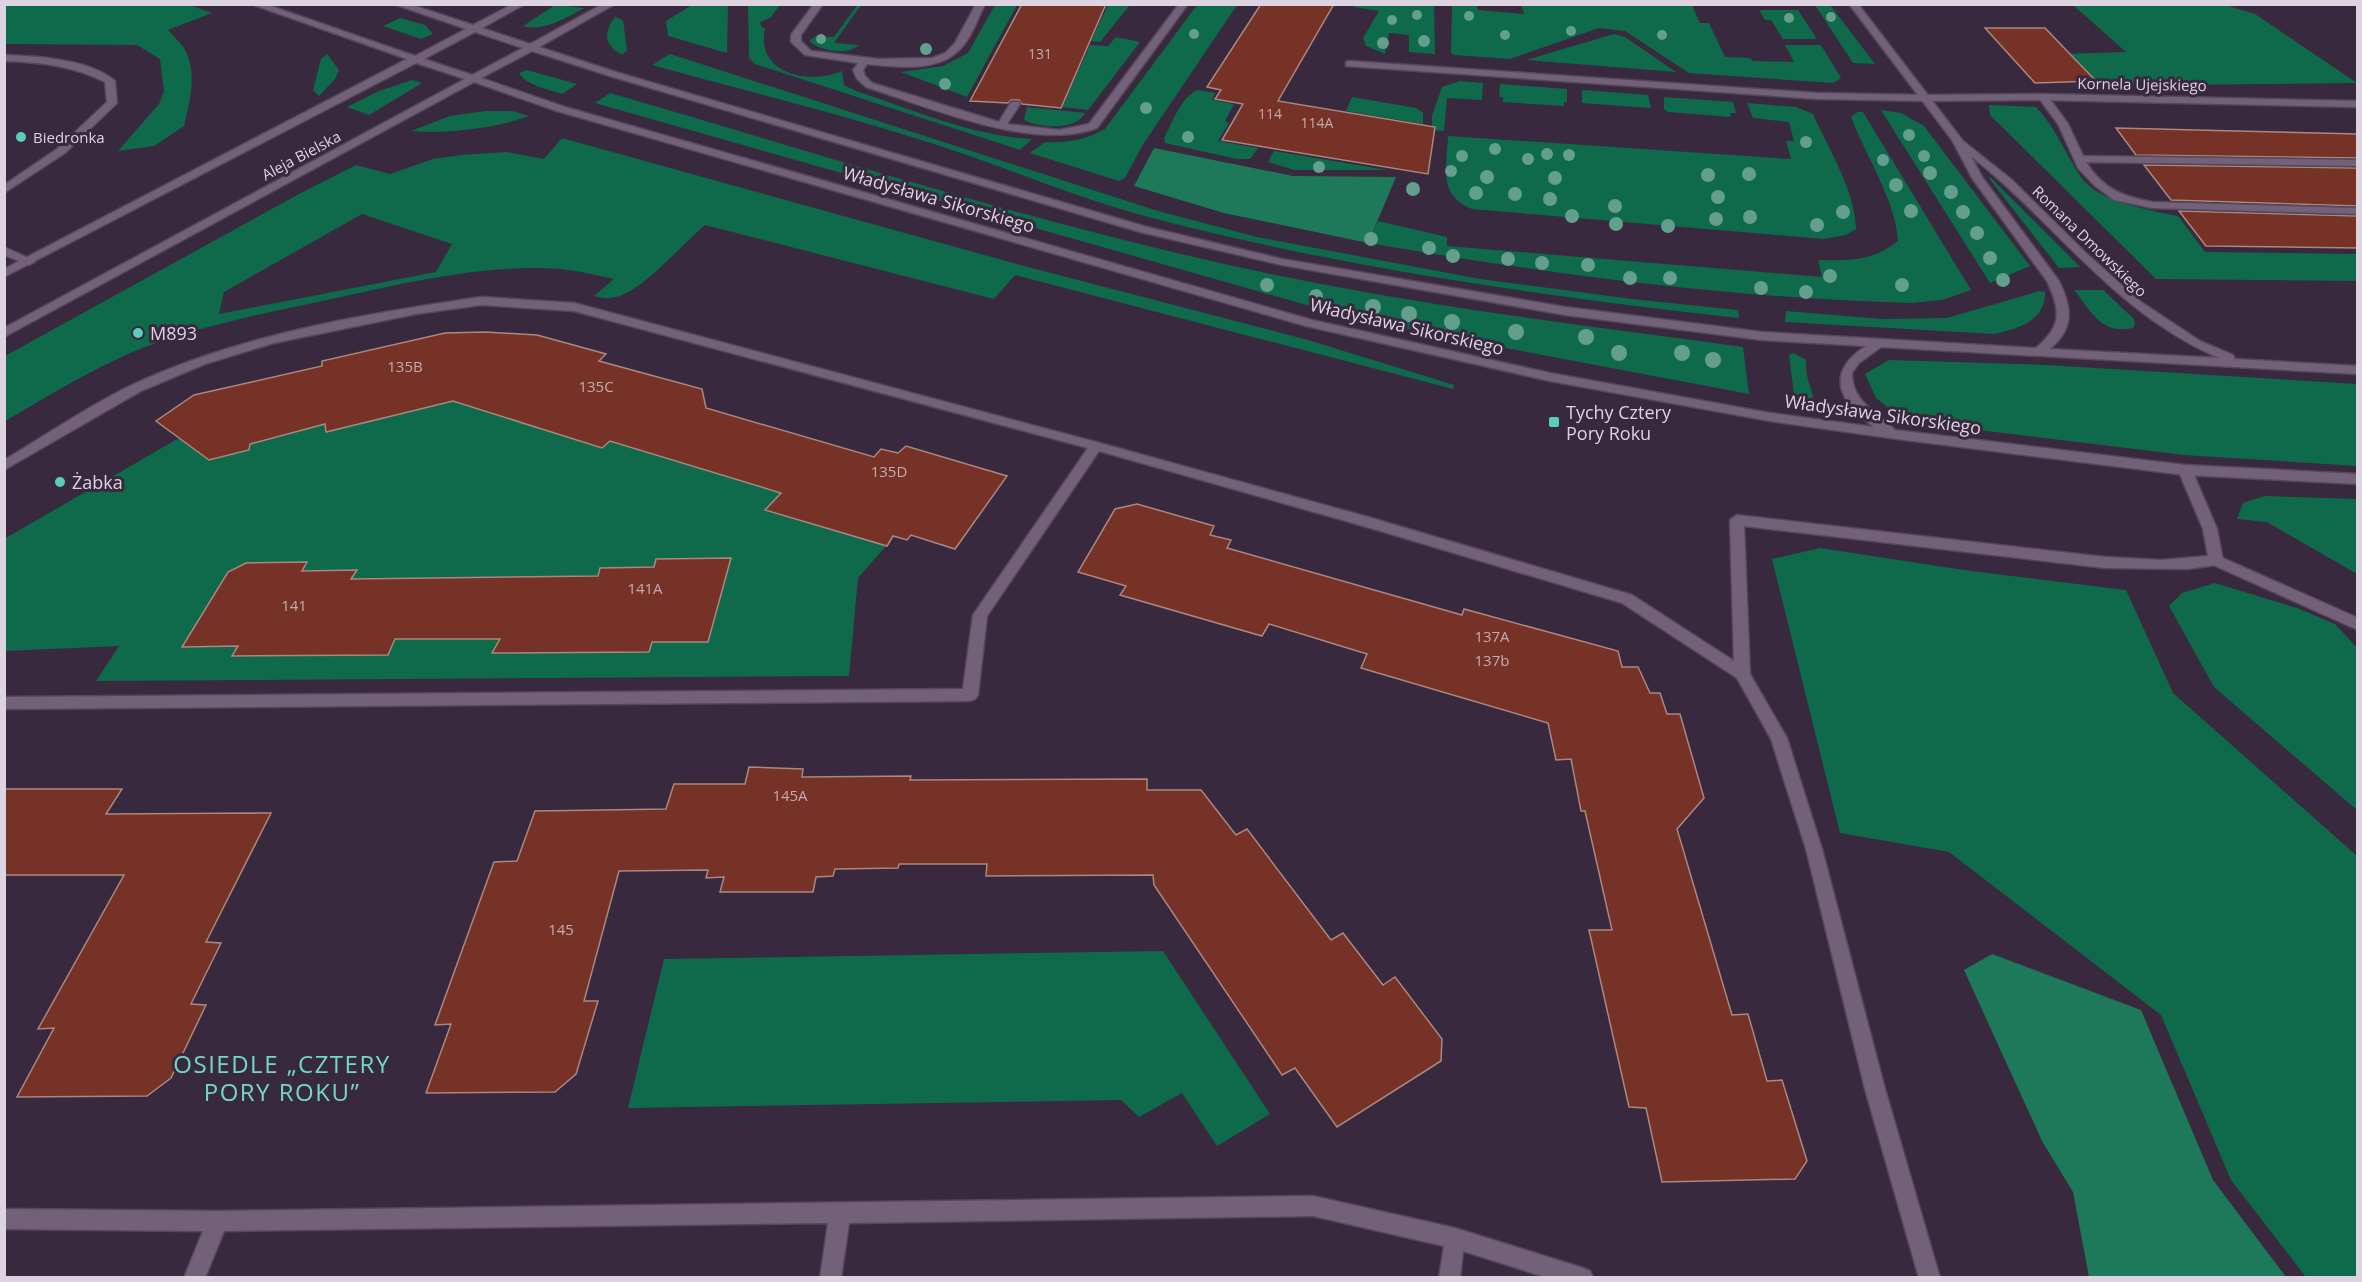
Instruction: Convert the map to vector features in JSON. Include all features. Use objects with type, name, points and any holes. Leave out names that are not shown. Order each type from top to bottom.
[{"type":"street","name":"Władysława Sikorskiego","points":[[255,4],[561,109],[1310,323],[1550,376],[1770,417],[2185,470],[2358,479]]},
{"type":"street","name":"Władysława Sikorskiego","points":[[398,4],[532,49],[1133,227],[1282,262],[1565,311],[1762,336],[2358,370]]},
{"type":"street","name":"Aleja Bielska","points":[[4,274],[521,4]]},
{"type":"street","name":"Aleja Bielska","points":[[4,333],[532,49],[611,4]]},
{"type":"street","points":[[819,4],[796,35],[796,42],[800,48],[808,53],[906,62],[927,61],[948,55],[958,46],[981,4]]},
{"type":"street","points":[[866,59],[858,70],[860,77],[869,85],[1001,126],[1065,134],[1080,132],[1093,126],[1184,4]]},
{"type":"street","name":"Romana Dmowskiego","points":[[1853,4],[1957,139],[1977,178],[2053,281],[2062,300],[2064,315],[2062,326],[2056,337],[2040,351]]},
{"type":"street","points":[[4,58],[41,58],[89,70],[111,81],[112,103],[61,151],[4,190]]},
{"type":"street","name":"Kornela Ujejskiego","points":[[1349,64],[1818,96],[2043,97],[2358,104]]},
{"type":"street","points":[[2043,97],[2063,124],[2082,166],[2098,183],[2118,198],[2152,205],[2358,211]]},
{"type":"street","points":[[1001,126],[1015,104]]},
{"type":"street","name":"Romana Dmowskiego","points":[[1957,139],[2007,181],[2108,282],[2146,314],[2193,343],[2246,364]]},
{"type":"street","points":[[2080,159],[2358,163]]},
{"type":"street","points":[[4,250],[29,262]]},
{"type":"street","points":[[4,466],[137,388],[201,361],[336,326],[416,310],[481,301],[581,307],[1096,446],[1368,522],[1627,599],[1742,674],[1779,738],[1814,849],[1875,1089],[1930,1278]]},
{"type":"street","points":[[1877,344],[1853,362],[1846,373],[1848,388],[1870,420],[1897,435]]},
{"type":"street","points":[[4,703],[970,695],[980,615],[1096,446]]},
{"type":"street","points":[[2185,470],[2210,529],[2216,560]]},
{"type":"street","points":[[1742,674],[1737,520],[1801,530],[2129,564],[2186,565],[2216,560],[2358,626]]},
{"type":"street","points":[[4,1219],[218,1221],[1313,1206],[1455,1238],[1583,1278]]},
{"type":"street","points":[[830,1278],[840,1214]]},
{"type":"street","points":[[194,1278],[218,1221]]},
{"type":"street","points":[[1449,1278],[1455,1238]]},
{"type":"green space","points":[[858,4],[861,5],[834,43],[859,45],[848,50],[834,51],[809,41],[816,36],[834,37]]},
{"type":"green space","points":[[1355,4],[1434,5],[1435,54],[1409,52],[1409,35],[1389,33],[1385,54],[1366,46],[1363,38],[1379,11],[1354,7]]},
{"type":"green space","points":[[5,5],[189,5],[212,13],[168,30],[184,48],[191,67],[192,87],[184,126],[154,146],[118,151],[159,104],[164,91],[160,59],[137,45],[5,44]]},
{"type":"green space","points":[[555,5],[584,8],[547,26],[523,26]]},
{"type":"green space","points":[[692,5],[728,5],[727,53],[668,36],[666,21]]},
{"type":"green space","points":[[748,5],[780,5],[770,18],[760,22],[765,29],[764,44],[768,56],[776,66],[787,72],[815,77],[842,71],[844,85],[856,91],[965,128],[1032,139],[1020,150],[755,64],[749,58]]},
{"type":"green space","points":[[995,5],[1017,5],[967,97],[901,72],[943,66],[968,53]]},
{"type":"green space","points":[[1108,5],[1130,5],[1100,42],[1091,41]]},
{"type":"green space","points":[[1197,5],[1237,5],[1142,146],[1125,178],[1119,181],[1030,153],[1045,142],[1076,140],[1105,129]]},
{"type":"green space","points":[[1452,5],[1476,5],[1478,10],[1524,14],[1521,5],[1692,5],[1700,23],[1709,23],[1725,57],[1750,58],[1753,61],[1794,62],[1785,45],[1821,45],[1841,78],[1833,83],[1689,73],[1625,31],[1599,28],[1510,59],[1455,55],[1451,53]]},
{"type":"green space","points":[[1815,5],[1830,5],[1875,64],[1853,63]]},
{"type":"green space","points":[[2073,5],[2225,5],[2255,14],[2357,83],[2092,86],[2064,54],[2126,52]]},
{"type":"green space","points":[[1759,10],[1798,10],[1817,39],[1783,39],[1771,20],[1765,20]]},
{"type":"green space","points":[[615,17],[623,20],[627,50],[622,55],[612,47],[607,38],[608,28]]},
{"type":"green space","points":[[400,18],[425,25],[433,34],[421,39],[383,26]]},
{"type":"green space","points":[[1614,34],[1625,37],[1676,72],[1526,60]]},
{"type":"green space","points":[[1116,37],[1140,42],[1088,110],[1062,107],[1090,45],[1108,46]]},
{"type":"green space","points":[[327,54],[339,70],[335,79],[319,96],[313,90],[321,59]]},
{"type":"green space","points":[[670,54],[1158,211],[1257,237],[1480,279],[1738,310],[1739,318],[1589,300],[1438,278],[1289,250],[1141,215],[899,133],[652,65]]},
{"type":"green space","points":[[527,70],[577,84],[562,94],[527,81],[519,73]]},
{"type":"green space","points":[[412,80],[422,83],[369,115],[347,107],[379,91]]},
{"type":"green space","points":[[1460,81],[1483,83],[1482,100],[1447,98],[1444,131],[1432,130],[1432,116],[1442,87]]},
{"type":"green space","points":[[1500,84],[1567,89],[1567,102],[1564,102],[1564,106],[1503,102],[1503,97],[1499,97]]},
{"type":"green space","points":[[1198,90],[1215,93],[1212,100],[1234,104],[1225,121],[1229,123],[1218,141],[1258,148],[1250,159],[1237,159],[1165,143],[1164,138],[1182,104]]},
{"type":"green space","points":[[1582,90],[1648,95],[1651,108],[1582,103]]},
{"type":"green space","points":[[610,93],[1031,216],[1201,259],[1400,298],[1743,347],[1749,394],[1342,315],[595,103]]},
{"type":"green space","points":[[1352,97],[1416,108],[1423,113],[1423,124],[1346,111]]},
{"type":"green space","points":[[1664,97],[1733,102],[1736,113],[1730,113],[1731,117],[1668,112],[1664,109]]},
{"type":"green space","points":[[1747,103],[1796,107],[1813,114],[1846,184],[1856,229],[1846,235],[1824,239],[1472,209],[1453,196],[1446,179],[1448,136],[1791,159],[1786,141],[1794,141],[1789,122],[1753,118]]},
{"type":"green space","points":[[1989,105],[2036,107],[2049,123],[2088,185],[2099,193],[2125,204],[2178,216],[2205,252],[2357,254],[2357,281],[2156,279],[1990,115]]},
{"type":"green space","points":[[1027,107],[1085,113],[1074,123],[1048,126],[1024,120]]},
{"type":"green space","points":[[1881,110],[1901,113],[1924,126],[2030,266],[1990,283]]},
{"type":"green space","points":[[486,111],[512,111],[529,116],[502,124],[471,129],[439,132],[411,131],[450,116]]},
{"type":"green space","points":[[1857,112],[1863,112],[1971,290],[1942,300],[1911,303],[1775,296],[1639,283],[1503,265],[1368,243],[1378,221],[1447,237],[1447,246],[1822,277],[1818,260],[1870,256],[1889,248],[1898,241],[1892,209],[1886,193],[1851,117]]},
{"type":"green space","points":[[562,138],[1024,266],[1308,340],[1454,385],[1453,389],[1015,275],[994,299],[705,225],[642,283],[618,296],[601,298],[594,296],[614,279],[569,270],[538,268],[473,272],[408,283],[249,317],[165,340],[109,363],[5,421],[5,356],[356,165],[390,174],[433,159],[461,155],[507,152],[544,159]],"holes":[[[362,214],[452,244],[436,272],[219,314],[224,292]]]},
{"type":"green space","points":[[1154,148],[1293,176],[1396,177],[1368,243],[1224,213],[1134,186]]},
{"type":"green space","points":[[1274,151],[1387,170],[1294,170],[1268,162]]},
{"type":"green space","points":[[1988,177],[1991,178],[2080,267],[2059,268]]},
{"type":"green space","points":[[2074,290],[2103,290],[2134,319],[2135,325],[2133,328],[2122,329],[2105,325],[2092,314]]},
{"type":"green space","points":[[2040,291],[2045,292],[2044,302],[2035,317],[2021,326],[1994,334],[1785,322],[1786,311],[1882,319],[1947,318]]},
{"type":"green space","points":[[1794,353],[1806,360],[1807,376],[1813,398],[1802,404],[1795,402],[1789,355]]},
{"type":"green space","points":[[467,355],[780,447],[886,546],[858,578],[849,676],[96,681],[119,646],[5,651],[4,539],[212,419]]},
{"type":"green space","points":[[1889,360],[2047,365],[2357,384],[2357,466],[2184,455],[1905,421],[1876,398],[1865,374]]},
{"type":"green space","points":[[2265,496],[2357,499],[2357,574],[2267,522],[2237,519],[2243,503]]},
{"type":"green space","points":[[1820,548],[1964,570],[2126,590],[2173,693],[2357,856],[2357,1277],[2306,1277],[2231,1180],[2161,1015],[1949,852],[1840,833],[1772,559]]},
{"type":"green space","points":[[2215,583],[2297,608],[2335,624],[2357,648],[2357,810],[2214,687],[2169,606],[2182,593]]},
{"type":"green space","points":[[1163,951],[1270,1114],[1217,1146],[1182,1093],[1139,1117],[1121,1100],[628,1108],[664,959]]},
{"type":"green space","points":[[1992,954],[2141,1010],[2213,1180],[2286,1277],[2089,1277],[2073,1192],[2042,1141],[1964,970]]},
{"type":"building","points":[[1022,4],[1106,4],[1061,108],[1022,104],[1019,100],[1011,100],[1008,103],[970,101]]},
{"type":"building","points":[[1261,4],[1334,4],[1278,101],[1435,127],[1428,174],[1222,140],[1243,104],[1215,99],[1221,90],[1207,87]]},
{"type":"building","points":[[1985,28],[2045,28],[2096,81],[2035,83]]},
{"type":"building","points":[[2116,128],[2358,134],[2358,158],[2136,155]]},
{"type":"building","points":[[2144,165],[2358,168],[2358,206],[2171,200]]},
{"type":"building","points":[[2179,211],[2358,216],[2358,248],[2206,246]]},
{"type":"building","points":[[486,332],[537,335],[606,354],[599,361],[702,389],[706,408],[874,457],[881,449],[898,453],[906,446],[1007,476],[955,549],[911,535],[907,540],[893,536],[887,546],[765,510],[781,493],[610,441],[602,448],[453,401],[326,432],[325,424],[250,444],[249,450],[209,460],[156,421],[194,395],[322,366],[322,361],[445,333]]},
{"type":"building","points":[[1137,504],[1214,526],[1210,535],[1231,540],[1227,548],[1462,615],[1464,609],[1618,651],[1622,667],[1638,667],[1650,693],[1660,693],[1667,714],[1680,714],[1704,798],[1677,829],[1732,1015],[1748,1014],[1767,1081],[1782,1080],[1807,1161],[1795,1179],[1662,1182],[1646,1108],[1629,1107],[1589,930],[1612,930],[1585,811],[1581,811],[1571,759],[1556,760],[1548,723],[1361,668],[1367,654],[1269,624],[1262,636],[1120,595],[1126,586],[1078,572],[1115,509]]},
{"type":"building","points":[[731,558],[708,642],[652,642],[649,652],[492,653],[500,639],[395,639],[388,655],[232,656],[238,646],[182,647],[228,572],[246,563],[307,562],[302,571],[357,570],[351,579],[598,576],[600,568],[654,567],[656,559]]},
{"type":"building","points":[[749,767],[803,769],[802,777],[911,776],[910,780],[1147,779],[1147,790],[1201,790],[1236,835],[1247,829],[1331,940],[1343,933],[1383,985],[1395,977],[1442,1039],[1441,1061],[1337,1127],[1295,1068],[1282,1075],[1154,885],[1153,875],[986,876],[987,864],[899,864],[898,868],[835,869],[833,876],[816,877],[813,892],[720,892],[724,877],[706,878],[708,870],[619,871],[584,1001],[598,1001],[576,1074],[555,1092],[426,1093],[451,1024],[435,1025],[494,862],[517,861],[535,811],[666,809],[674,784],[745,784]]},
{"type":"building","points":[[4,789],[122,789],[106,814],[271,813],[206,942],[221,943],[191,1004],[206,1005],[171,1078],[147,1096],[17,1097],[54,1028],[38,1029],[124,875],[4,875]]},
{"type":"place","name":"Biedronka","points":[[21,137]]},
{"type":"place","name":"M893","points":[[138,333]]},
{"type":"place","name":"Tychy Cztery Pory Roku","points":[[1554,422]]},
{"type":"place","name":"Żabka","points":[[60,482]]},
{"type":"district","name":"OSIEDLE „CZTERY PORY ROKU”","points":[[282,1077]]}]
